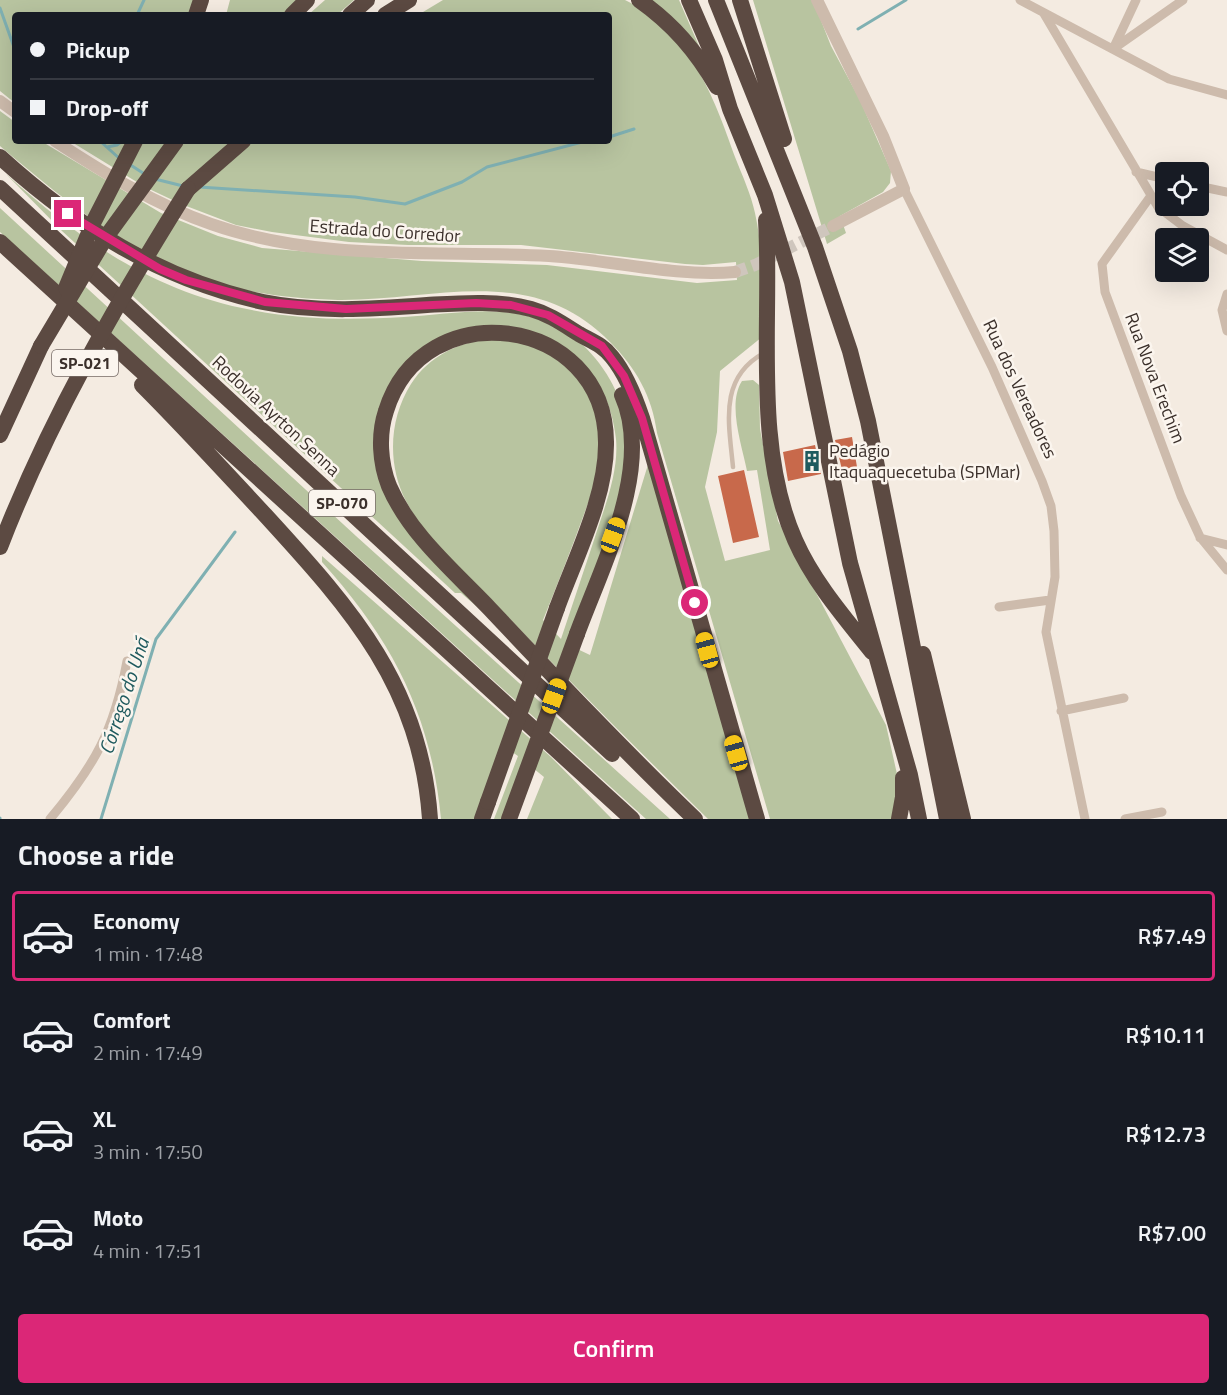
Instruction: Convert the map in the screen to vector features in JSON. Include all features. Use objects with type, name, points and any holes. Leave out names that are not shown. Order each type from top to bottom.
[{"type":"highway","points":[[353,12],[367,0]]},
{"type":"highway","points":[[390,12],[409,0]]},
{"type":"highway","points":[[639,0],[674,27],[692,47],[730,109]]},
{"type":"highway","points":[[689,0],[715,60],[730,109],[765,195],[792,282],[849,563],[910,774],[919,819]]},
{"type":"highway","points":[[716,0],[815,247],[859,385],[963,819]]},
{"type":"highway","points":[[740,0],[809,215],[815,247]]},
{"type":"highway","points":[[295,12],[306,1]]},
{"type":"highway","points":[[41,346],[93,222],[133,144]]},
{"type":"highway","name":"SP-021","points":[[0,435],[41,346],[106,237],[174,144]]},
{"type":"highway","name":"SP-021","points":[[0,547],[44,442],[87,358],[188,189],[226,144]]},
{"type":"highway","points":[[188,189],[240,144]]},
{"type":"highway","points":[[0,157],[68,214],[160,269],[186,280],[265,302],[301,307],[346,309],[476,303],[511,305],[548,315],[602,346],[613,358],[639,408],[757,819]]},
{"type":"highway","name":"Rodovia Ayrton Senna","points":[[0,188],[684,819]]},
{"type":"highway","points":[[765,195],[769,270],[768,429],[786,517],[805,558],[837,609],[878,659]]},
{"type":"highway","name":"SP-070","points":[[0,242],[631,818]]},
{"type":"highway","points":[[35,274],[203,447],[309,563],[362,628],[390,675],[408,715],[426,779],[430,819]]},
{"type":"highway","points":[[482,819],[488,802],[557,608],[602,483],[606,440],[600,402],[577,368],[562,354],[535,339],[511,334],[484,333],[467,335],[441,344],[413,363],[389,400],[384,416],[381,452],[384,469],[398,502],[407,518],[434,550],[604,731],[694,819]]},
{"type":"highway","points":[[509,819],[620,515],[632,465],[631,422],[616,381],[602,358],[579,333]]},
{"type":"highway","points":[[882,488],[947,819]]},
{"type":"highway","points":[[890,706],[902,769],[903,797],[899,819]]},
{"type":"street","name":"Rua dos Vereadores","points":[[817,0],[883,136],[904,189],[992,367],[1042,481],[1054,531],[1055,577],[1046,632],[1085,819]]},
{"type":"street","points":[[1020,0],[1168,79],[1227,95]]},
{"type":"street","points":[[1113,50],[1136,0]]},
{"type":"street","points":[[1113,50],[1183,0]]},
{"type":"street","points":[[1043,12],[1150,197],[1166,214],[1227,250]]},
{"type":"street","name":"Estrada do Corredor","points":[[60,144],[144,195],[177,212],[213,225],[265,238],[355,250],[550,256],[694,273],[735,272]]},
{"type":"street","points":[[1136,172],[1155,176]]},
{"type":"street","points":[[1209,188],[1227,192]]},
{"type":"street","points":[[833,226],[904,189]]},
{"type":"street","name":"Rua Nova Erechim","points":[[1150,197],[1102,264],[1105,292],[1181,496],[1200,537],[1227,570]]},
{"type":"street","points":[[1227,294],[1222,310],[1227,331]]},
{"type":"street","points":[[1200,537],[1227,545]]},
{"type":"street","points":[[999,607],[1050,600]]},
{"type":"street","points":[[50,819],[87,773],[104,743],[119,702],[127,662]]},
{"type":"street","points":[[1061,711],[1124,698]]},
{"type":"street","points":[[1125,819],[1162,812]]},
{"type":"lane","points":[[733,467],[729,421],[731,395],[741,370],[752,359],[769,351]]},
{"type":"green space","points":[[0,0],[199,0],[196,12],[12,12],[12,101],[0,91]]},
{"type":"green space","points":[[230,0],[300,0],[291,12],[227,12]]},
{"type":"green space","points":[[325,0],[354,0],[340,12],[311,12]]},
{"type":"green space","points":[[443,0],[625,0],[647,13],[666,29],[696,66],[718,110],[751,199],[760,244],[763,291],[762,337],[720,371],[717,432],[705,487],[725,561],[770,550],[757,470],[747,471],[737,425],[738,390],[742,381],[753,380],[759,385],[760,429],[778,521],[886,725],[897,774],[898,791],[892,819],[770,819],[647,395],[628,362],[610,342],[580,317],[548,302],[515,294],[482,291],[338,300],[273,295],[224,285],[179,269],[124,240],[73,205],[0,146],[0,111],[12,120],[12,144],[46,144],[161,213],[218,236],[262,248],[422,261],[547,265],[697,283],[737,280],[736,262],[685,264],[521,245],[408,245],[349,242],[236,225],[181,204],[145,187],[75,144],[612,144],[612,12],[423,12]]},
{"type":"green space","points":[[650,0],[679,0],[699,46]]},
{"type":"green space","points":[[753,0],[813,0],[831,46],[860,100],[891,171],[890,183],[883,192],[840,216],[846,233],[827,244]]},
{"type":"green space","points":[[6,174],[61,220],[119,260],[182,290],[216,302],[290,316],[347,319],[504,312],[543,320],[577,339],[595,358],[611,381],[621,404],[626,427],[627,450],[612,522],[571,646],[590,655],[650,458],[753,819],[708,819],[444,552],[414,515],[400,487],[393,457],[398,412],[418,374],[436,358],[468,343],[504,339],[535,346],[562,362],[579,379],[592,401],[601,425],[603,450],[598,479],[543,620],[561,639],[606,503],[613,477],[616,452],[614,426],[607,401],[595,379],[578,359],[568,351],[529,331],[490,328],[453,338],[422,360],[398,390],[384,426],[383,466],[397,507],[428,551],[490,618],[461,593],[455,593],[62,231]]},
{"type":"green space","points":[[0,208],[356,536],[670,819],[646,819],[0,232]]},
{"type":"green space","points":[[322,556],[551,757],[612,819],[527,819],[544,777],[528,764],[507,819],[494,819],[518,756],[502,745],[477,819],[441,819],[428,746],[404,680],[369,620],[322,562]]},
{"type":"building","points":[[852,437],[857,467],[842,470],[835,440]]},
{"type":"building","points":[[815,445],[821,474],[788,481],[783,452]]},
{"type":"building","points":[[744,470],[759,537],[733,543],[718,476]]},
{"type":"waterway","points":[[138,12],[144,0]]},
{"type":"waterway","points":[[858,29],[906,0]]},
{"type":"waterway","points":[[0,8],[12,42]]},
{"type":"waterway","points":[[612,136],[634,129]]},
{"type":"waterway","points":[[103,144],[120,159]]},
{"type":"waterway","points":[[107,147],[118,144]]},
{"type":"waterway","points":[[199,187],[355,197],[405,204],[462,182],[487,167],[575,144]]},
{"type":"waterway","points":[[129,164],[146,175]]},
{"type":"waterway","points":[[155,179],[183,186]]},
{"type":"waterway","name":"Córrego do Uná","points":[[101,819],[156,639],[235,532]]},
{"type":"tunnel","points":[[735,272],[755,265],[833,226]]},
{"type":"place","name":"Pedágio Itaquaquecetuba (SPMar)","points":[[812,461]]},
{"type":"route","points":[[68,214],[160,269],[186,280],[265,302],[301,307],[346,309],[476,303],[511,305],[548,315],[602,346],[613,358],[635,398],[695,603]]}]
